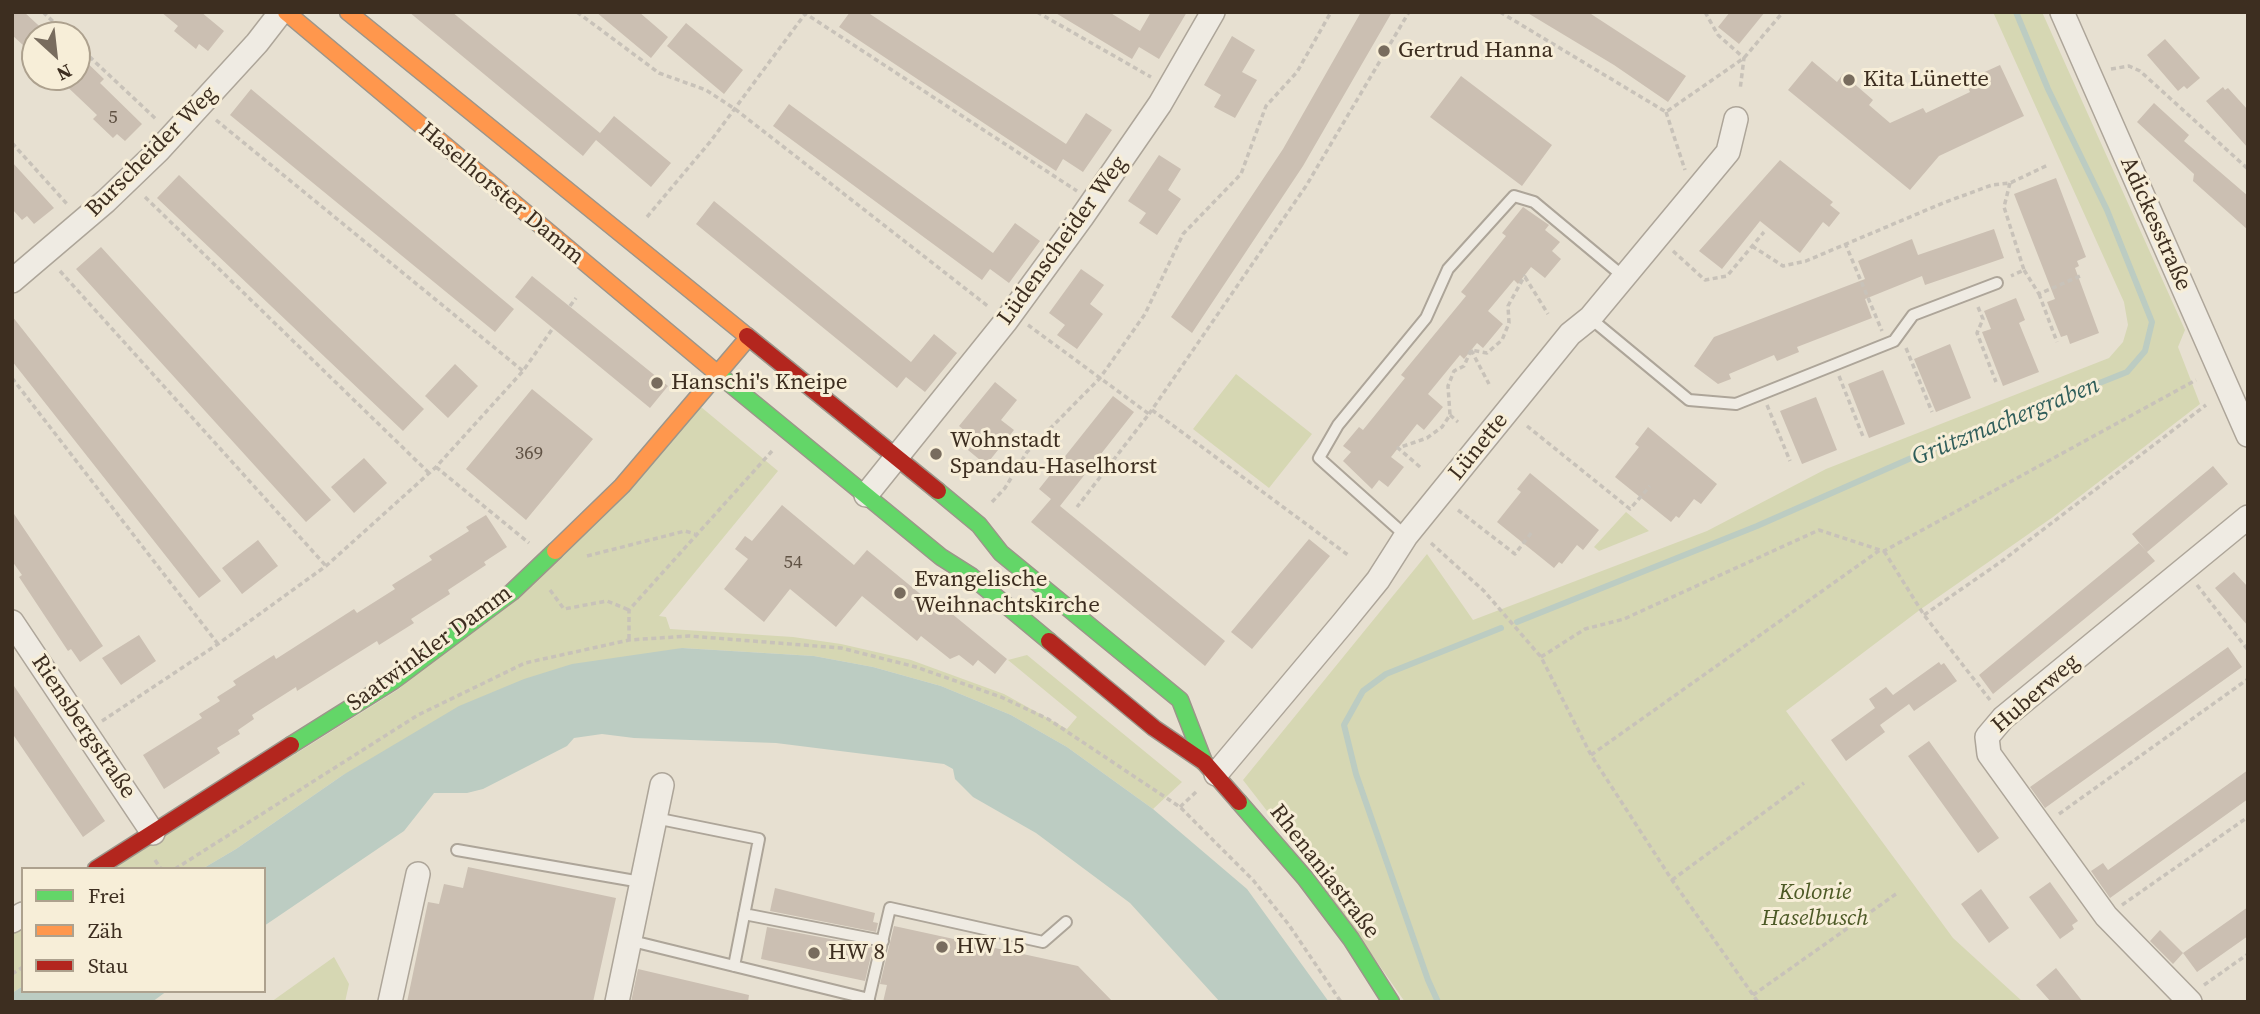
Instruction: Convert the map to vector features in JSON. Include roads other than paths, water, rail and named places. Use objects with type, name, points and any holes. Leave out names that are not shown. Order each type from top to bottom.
[{"type":"street","name":"Burscheider Weg","points":[[12,281],[106,201],[158,151],[284,12]]},
{"type":"street","name":"Haselhorster Damm","points":[[284,12],[941,557],[971,576],[1154,728],[1210,768]]},
{"type":"street","name":"Haselhorster Damm","points":[[348,12],[979,525],[1001,553],[1180,700],[1210,768]]},
{"type":"street","name":"Lüdenscheider Weg","points":[[896,459],[1009,317],[1093,201],[1170,88],[1213,12]]},
{"type":"street","name":"Adickesstraße","points":[[2062,12],[2248,435]]},
{"type":"street","name":"Lünette","points":[[1210,768],[1352,612],[1406,536],[1570,334],[1590,318],[1728,152],[1736,120]]},
{"type":"street","points":[[718,373],[748,338]]},
{"type":"street","name":"Saatwinkler Damm","points":[[99,867],[394,681],[512,592],[622,486],[718,373]]},
{"type":"street","points":[[866,495],[896,459]]},
{"type":"street","name":"Huberweg","points":[[2192,997],[2106,916],[1989,754],[1987,737],[2003,718],[2248,517]]},
{"type":"street","name":"Riensbergstraße","points":[[12,622],[153,833]]},
{"type":"street","name":"Rhenaniastraße","points":[[1210,768],[1305,878],[1350,939],[1391,1002]]},
{"type":"street","points":[[617,1002],[662,785]]},
{"type":"street","points":[[390,1002],[418,874]]},
{"type":"lane","points":[[1406,536],[1326,467],[1319,457],[1338,425],[1426,318],[1448,269],[1514,196],[1534,202],[1624,277]]},
{"type":"lane","points":[[1590,318],[1689,400],[1736,404],[1887,344],[1900,333],[1913,315],[1997,283]]},
{"type":"lane","points":[[654,818],[759,839],[734,966]]},
{"type":"lane","points":[[457,850],[641,883]]},
{"type":"lane","points":[[628,940],[869,1000],[890,908],[1043,943],[1066,922]]},
{"type":"lane","points":[[744,914],[883,941]]},
{"type":"waterway","name":"Grützmachergraben","points":[[1517,622],[1757,526],[1909,459],[2127,372],[2145,351],[2152,322],[2107,210],[2048,89],[2016,12]]},
{"type":"waterway","points":[[1438,1002],[1356,774],[1344,725],[1363,691],[1386,674],[1501,628]]},
{"type":"place","name":"Gertrud Hanna","points":[[1384,51]]},
{"type":"place","name":"Kita Lünette","points":[[1849,80]]},
{"type":"place","name":"Hanschi's Kneipe","points":[[657,383]]},
{"type":"place","name":"Wohnstadt Spandau-Haselhorst","points":[[936,454]]},
{"type":"place","name":"Evangelische Weihnachtskirche","points":[[900,593]]},
{"type":"place","name":"HW 15","points":[[942,947]]},
{"type":"place","name":"HW 8","points":[[814,953]]},
{"type":"park label","name":"Kolonie Haselbusch","points":[[1815,906]]}]
